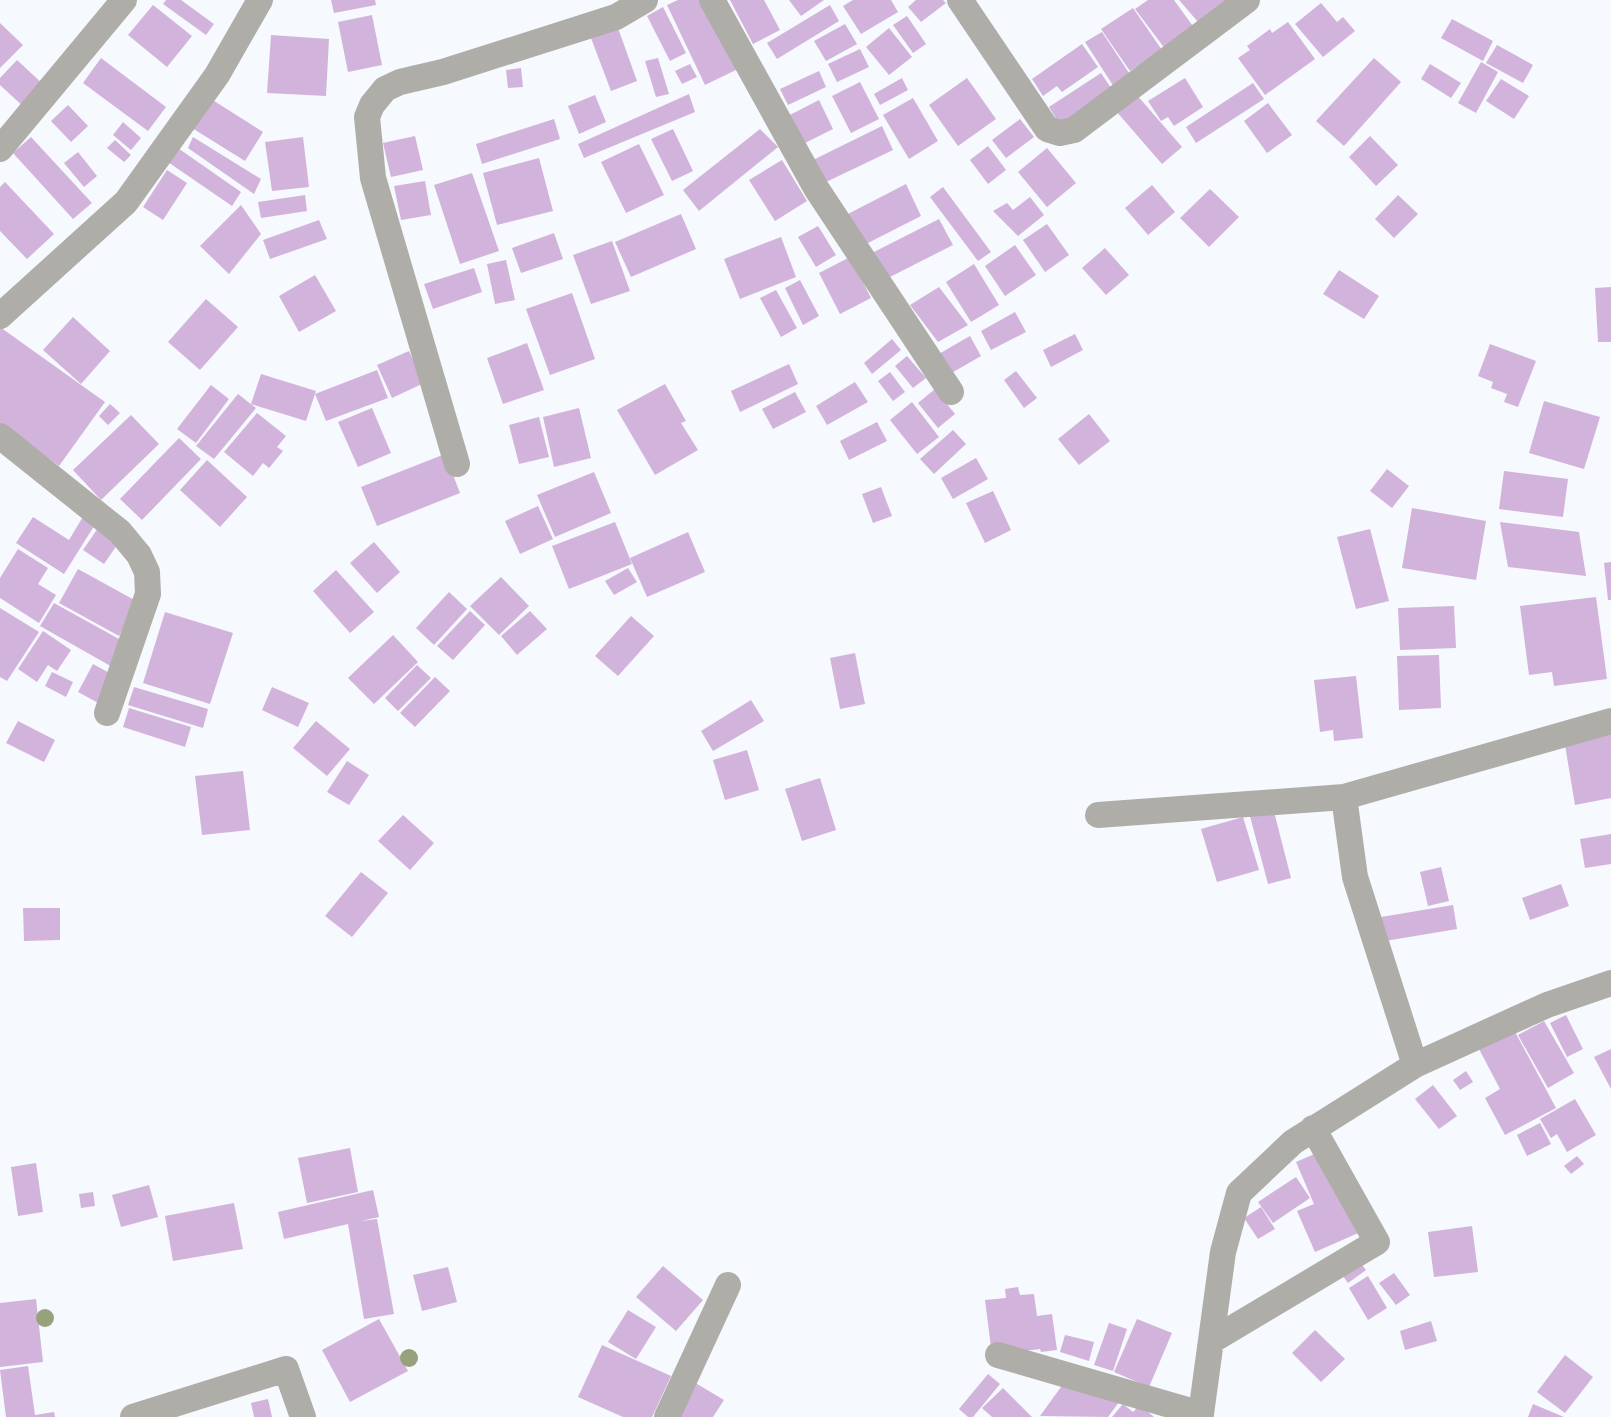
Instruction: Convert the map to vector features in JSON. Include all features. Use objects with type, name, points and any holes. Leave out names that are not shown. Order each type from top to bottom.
[{"type":"street","points":[[0,149],[124,0]]},
{"type":"street","points":[[0,316],[126,202],[217,75],[260,0]]},
{"type":"street","points":[[457,464],[373,178],[367,117],[372,105],[385,89],[400,82],[442,72],[616,17],[645,0]]},
{"type":"street","points":[[712,0],[816,188],[951,392]]},
{"type":"street","points":[[960,0],[1047,129],[1060,133],[1074,130],[1247,0]]},
{"type":"street","points":[[0,436],[120,532],[139,555],[147,572],[148,594],[107,713]]},
{"type":"street","points":[[1098,815],[1344,797],[1611,721]]},
{"type":"street","points":[[1344,797],[1355,877],[1414,1065]]},
{"type":"street","points":[[998,1355],[1200,1416],[1223,1252],[1239,1193],[1293,1142],[1414,1065],[1546,1005],[1611,983]]},
{"type":"street","points":[[1211,1341],[1377,1242],[1313,1128]]},
{"type":"street","points":[[667,1417],[728,1285]]},
{"type":"street","points":[[134,1417],[286,1369],[303,1417]]},
{"type":"building","points":[[166,0],[181,0],[214,24],[206,35],[163,4]]},
{"type":"building","points":[[331,0],[375,0],[376,5],[334,13]]},
{"type":"building","points":[[678,0],[708,0],[740,68],[705,85],[667,5]]},
{"type":"building","points":[[730,0],[764,0],[780,30],[753,44]]},
{"type":"building","points":[[789,0],[824,0],[801,16]]},
{"type":"building","points":[[853,0],[891,0],[898,12],[861,34],[843,6]]},
{"type":"building","points":[[916,0],[943,0],[946,3],[921,22],[908,7]]},
{"type":"building","points":[[1148,0],[1174,0],[1195,29],[1166,50],[1135,9]]},
{"type":"building","points":[[1179,0],[1239,0],[1205,30]]},
{"type":"building","points":[[1321,3],[1337,22],[1343,17],[1355,31],[1323,57],[1295,24]]},
{"type":"building","points":[[153,5],[192,36],[167,67],[128,35]]},
{"type":"building","points":[[830,5],[839,21],[777,59],[767,43]]},
{"type":"building","points":[[663,7],[686,53],[670,61],[647,16]]},
{"type":"building","points":[[1133,8],[1162,50],[1130,71],[1101,29]]},
{"type":"building","points":[[372,15],[382,65],[348,72],[338,22]]},
{"type":"building","points":[[907,16],[926,44],[913,53],[893,25]]},
{"type":"building","points":[[1452,19],[1493,41],[1483,61],[1441,38]]},
{"type":"building","points":[[1288,22],[1315,59],[1265,95],[1238,58],[1250,50],[1247,46],[1270,29],[1272,33]]},
{"type":"building","points":[[0,23],[23,45],[0,68]]},
{"type":"building","points":[[845,24],[857,44],[826,61],[814,41]]},
{"type":"building","points":[[618,28],[637,81],[611,91],[591,38]]},
{"type":"building","points":[[889,28],[912,57],[889,75],[866,47]]},
{"type":"building","points":[[1102,32],[1133,79],[1116,90],[1085,42]]},
{"type":"building","points":[[271,35],[329,39],[326,96],[267,93]]},
{"type":"building","points":[[1082,44],[1098,67],[1062,92],[1057,86],[1043,96],[1032,79]]},
{"type":"building","points":[[1497,45],[1533,65],[1523,83],[1486,63]]},
{"type":"building","points":[[860,49],[869,67],[837,82],[828,64]]},
{"type":"building","points":[[101,58],[166,107],[148,131],[83,83]]},
{"type":"building","points":[[658,58],[669,94],[656,97],[645,61]]},
{"type":"building","points":[[1374,58],[1401,82],[1344,146],[1316,121]]},
{"type":"building","points":[[17,60],[45,86],[25,108],[0,85],[0,78]]},
{"type":"building","points":[[1481,62],[1498,72],[1476,113],[1458,103]]},
{"type":"building","points":[[690,64],[697,77],[682,84],[675,71]]},
{"type":"building","points":[[1430,64],[1461,83],[1451,98],[1421,79]]},
{"type":"building","points":[[521,68],[523,87],[508,88],[506,70]]},
{"type":"building","points":[[819,71],[826,87],[788,105],[780,89]]},
{"type":"building","points":[[1101,73],[1113,91],[1060,125],[1049,107]]},
{"type":"building","points":[[902,78],[908,90],[880,105],[874,94]]},
{"type":"building","points":[[967,78],[996,119],[958,146],[929,105]]},
{"type":"building","points":[[1185,78],[1203,107],[1174,126],[1168,117],[1161,121],[1148,101]]},
{"type":"building","points":[[1501,79],[1529,96],[1514,119],[1486,101]]},
{"type":"building","points":[[860,82],[879,119],[851,133],[832,96]]},
{"type":"building","points":[[1253,83],[1264,99],[1196,143],[1186,127]]},
{"type":"building","points":[[689,94],[695,112],[584,158],[578,144]]},
{"type":"building","points":[[1136,94],[1182,147],[1162,164],[1116,111]]},
{"type":"building","points":[[595,95],[606,122],[579,134],[568,106]]},
{"type":"building","points":[[913,98],[938,141],[909,159],[883,115]]},
{"type":"building","points":[[211,99],[263,132],[245,161],[192,128]]},
{"type":"building","points":[[819,100],[833,129],[801,145],[786,117]]},
{"type":"building","points":[[1268,103],[1292,135],[1267,153],[1244,121]]},
{"type":"building","points":[[68,105],[88,126],[71,142],[51,121]]},
{"type":"building","points":[[554,119],[560,139],[482,164],[476,144]]},
{"type":"building","points":[[1020,119],[1034,137],[1006,158],[992,140]]},
{"type":"building","points":[[123,122],[141,138],[131,150],[113,135]]},
{"type":"building","points":[[882,126],[893,150],[824,183],[813,160]]},
{"type":"building","points":[[673,129],[693,171],[672,181],[651,139]]},
{"type":"building","points":[[760,129],[778,147],[699,211],[683,190]]},
{"type":"building","points":[[415,136],[423,170],[391,177],[383,143]]},
{"type":"building","points":[[1370,136],[1398,165],[1376,186],[1349,157]]},
{"type":"building","points":[[31,137],[92,203],[73,219],[13,153]]},
{"type":"building","points":[[193,137],[261,179],[254,194],[188,148]]},
{"type":"building","points":[[303,137],[309,187],[272,191],[265,142]]},
{"type":"building","points":[[115,140],[131,155],[124,162],[107,148]]},
{"type":"building","points":[[639,144],[664,195],[626,213],[601,162]]},
{"type":"building","points":[[175,146],[241,192],[232,206],[165,160]]},
{"type":"building","points":[[988,146],[1006,170],[988,184],[970,160]]},
{"type":"building","points":[[1047,148],[1076,183],[1047,207],[1018,172]]},
{"type":"building","points":[[78,152],[97,176],[84,187],[64,163]]},
{"type":"building","points":[[539,158],[553,211],[497,225],[483,173]]},
{"type":"building","points":[[782,160],[807,201],[775,221],[749,180]]},
{"type":"building","points":[[167,170],[187,183],[163,220],[143,207]]},
{"type":"building","points":[[472,173],[499,251],[460,264],[434,185]]},
{"type":"building","points":[[425,181],[431,215],[401,220],[394,186]]},
{"type":"building","points":[[5,182],[54,234],[27,259],[0,231],[0,187]]},
{"type":"building","points":[[906,184],[921,216],[864,245],[848,214]]},
{"type":"building","points":[[1152,185],[1175,212],[1148,235],[1125,208]]},
{"type":"building","points":[[943,187],[991,252],[978,261],[930,197]]},
{"type":"building","points":[[1210,189],[1239,217],[1209,247],[1180,218]]},
{"type":"building","points":[[305,195],[307,211],[261,218],[258,202]]},
{"type":"building","points":[[1398,195],[1418,214],[1394,238],[1375,219]]},
{"type":"building","points":[[1030,197],[1044,215],[1018,236],[993,211],[1007,203],[1013,210]]},
{"type":"building","points":[[241,205],[261,234],[229,274],[200,246]]},
{"type":"building","points":[[681,214],[696,249],[631,277],[615,242]]},
{"type":"building","points":[[939,219],[953,245],[886,279],[872,253]]},
{"type":"building","points":[[319,220],[327,239],[270,259],[263,240]]},
{"type":"building","points":[[1047,224],[1069,255],[1045,272],[1023,240]]},
{"type":"building","points":[[818,226],[836,255],[816,267],[798,237]]},
{"type":"building","points":[[554,233],[563,259],[521,273],[512,248]]},
{"type":"building","points":[[781,237],[796,277],[740,299],[724,259]]},
{"type":"building","points":[[612,241],[630,291],[591,304],[573,255]]},
{"type":"building","points":[[1015,245],[1036,275],[1005,296],[985,266]]},
{"type":"building","points":[[1105,248],[1129,275],[1106,295],[1082,268]]},
{"type":"building","points":[[850,257],[871,298],[840,314],[819,273]]},
{"type":"building","points":[[506,260],[515,300],[495,304],[487,264]]},
{"type":"building","points":[[974,264],[999,305],[971,322],[946,282]]},
{"type":"building","points":[[474,268],[482,292],[433,309],[424,284]]},
{"type":"building","points":[[1339,270],[1379,296],[1364,319],[1323,294]]},
{"type":"building","points":[[315,275],[336,311],[299,332],[279,296]]},
{"type":"building","points":[[800,280],[819,316],[803,325],[785,288]]},
{"type":"building","points":[[939,287],[968,325],[938,342],[910,305]]},
{"type":"building","points":[[1611,287],[1611,342],[1598,342],[1595,288]]},
{"type":"building","points":[[776,290],[797,328],[781,337],[760,298]]},
{"type":"building","points":[[572,293],[595,359],[550,375],[526,309]]},
{"type":"building","points":[[206,299],[238,327],[200,370],[168,342]]},
{"type":"building","points":[[1015,312],[1026,332],[991,350],[981,331]]},
{"type":"building","points":[[73,317],[110,351],[81,384],[43,350]]},
{"type":"building","points":[[0,327],[105,402],[59,466],[0,423]]},
{"type":"building","points":[[1075,334],[1083,350],[1051,367],[1043,350]]},
{"type":"building","points":[[970,336],[981,356],[948,375],[937,355]]},
{"type":"building","points":[[892,339],[901,350],[872,374],[864,363]]},
{"type":"building","points":[[527,343],[544,390],[503,404],[487,358]]},
{"type":"building","points":[[1490,344],[1536,361],[1518,407],[1504,402],[1507,394],[1491,388],[1493,382],[1478,376]]},
{"type":"building","points":[[409,351],[424,383],[392,398],[377,365]]},
{"type":"building","points":[[907,356],[926,378],[913,388],[895,366]]},
{"type":"building","points":[[789,364],[798,384],[740,412],[731,391]]},
{"type":"building","points":[[377,370],[388,398],[326,421],[315,394]]},
{"type":"building","points":[[1016,371],[1037,398],[1024,408],[1004,380]]},
{"type":"building","points":[[890,372],[905,392],[893,401],[878,381]]},
{"type":"building","points":[[261,374],[316,391],[306,421],[251,404]]},
{"type":"building","points":[[855,382],[868,402],[827,425],[816,406]]},
{"type":"building","points":[[665,384],[686,421],[681,423],[698,450],[655,475],[617,410]]},
{"type":"building","points":[[211,385],[229,399],[196,443],[177,429]]},
{"type":"building","points":[[935,389],[955,414],[938,428],[918,403]]},
{"type":"building","points":[[795,392],[806,412],[773,429],[762,409]]},
{"type":"building","points":[[238,394],[256,408],[214,459],[196,446]]},
{"type":"building","points":[[1544,401],[1600,417],[1584,469],[1529,453]]},
{"type":"building","points":[[912,402],[939,437],[917,454],[890,420]]},
{"type":"building","points":[[110,404],[120,413],[108,425],[99,416]]},
{"type":"building","points":[[372,408],[391,453],[358,467],[338,422]]},
{"type":"building","points":[[579,408],[591,458],[554,467],[543,417]]},
{"type":"building","points":[[257,413],[286,436],[277,447],[283,451],[269,468],[263,463],[253,476],[224,452]]},
{"type":"building","points":[[1089,414],[1110,441],[1079,465],[1058,439]]},
{"type":"building","points":[[131,415],[159,444],[101,500],[73,470]]},
{"type":"building","points":[[539,417],[549,457],[519,464],[509,425]]},
{"type":"building","points":[[877,422],[887,441],[849,460],[840,441]]},
{"type":"building","points":[[953,430],[966,444],[934,474],[920,459]]},
{"type":"building","points":[[179,438],[201,459],[142,520],[120,499]]},
{"type":"building","points":[[445,454],[460,493],[377,526],[361,487]]},
{"type":"building","points":[[976,458],[988,479],[953,499],[941,478]]},
{"type":"building","points":[[207,460],[247,497],[220,527],[180,490]]},
{"type":"building","points":[[1387,469],[1409,486],[1392,508],[1370,491]]},
{"type":"building","points":[[1504,471],[1568,479],[1563,517],[1499,509]]},
{"type":"building","points":[[594,472],[611,513],[555,537],[537,495]]},
{"type":"building","points":[[881,487],[892,516],[873,523],[862,494]]},
{"type":"building","points":[[993,491],[1011,530],[985,543],[966,503]]},
{"type":"building","points":[[538,506],[553,539],[520,554],[505,521]]},
{"type":"building","points":[[1412,508],[1486,521],[1476,580],[1402,568]]},
{"type":"building","points":[[84,515],[96,523],[64,574],[16,543],[33,517],[69,540]]},
{"type":"building","points":[[615,522],[632,564],[569,589],[552,546]]},
{"type":"building","points":[[1500,522],[1579,532],[1586,576],[1508,567]]},
{"type":"building","points":[[98,528],[119,542],[104,564],[83,550]]},
{"type":"building","points":[[1370,529],[1389,601],[1356,609],[1337,537]]},
{"type":"building","points":[[688,532],[705,572],[647,597],[630,558]]},
{"type":"building","points":[[374,542],[400,572],[377,593],[350,563]]},
{"type":"building","points":[[18,549],[48,568],[38,584],[56,595],[39,623],[0,598],[0,578]]},
{"type":"building","points":[[1611,562],[1611,600],[1608,600],[1604,563]]},
{"type":"building","points":[[628,568],[637,582],[614,595],[605,581]]},
{"type":"building","points":[[78,569],[138,602],[119,636],[59,603]]},
{"type":"building","points":[[336,570],[374,612],[350,633],[313,591]]},
{"type":"building","points":[[501,577],[529,606],[499,635],[470,606]]},
{"type":"building","points":[[449,592],[467,609],[434,645],[416,628]]},
{"type":"building","points":[[1596,597],[1607,679],[1554,686],[1552,672],[1529,675],[1520,606]]},
{"type":"building","points":[[54,603],[128,644],[114,668],[40,626]]},
{"type":"building","points":[[1454,606],[1456,648],[1400,650],[1398,608]]},
{"type":"building","points":[[0,608],[39,632],[7,681],[0,677]]},
{"type":"building","points":[[470,611],[485,625],[453,660],[437,646]]},
{"type":"building","points":[[530,611],[547,629],[517,655],[501,636]]},
{"type":"building","points":[[165,612],[233,633],[210,704],[143,683]]},
{"type":"building","points":[[631,616],[654,636],[618,676],[595,656]]},
{"type":"building","points":[[43,631],[71,650],[57,671],[48,665],[37,682],[18,669]]},
{"type":"building","points":[[393,635],[418,662],[374,704],[348,678]]},
{"type":"building","points":[[855,653],[865,704],[840,709],[830,658]]},
{"type":"building","points":[[1439,655],[1441,708],[1399,710],[1397,656]]},
{"type":"building","points":[[93,664],[117,677],[102,705],[78,692]]},
{"type":"building","points":[[417,665],[431,678],[398,711],[385,698]]},
{"type":"building","points":[[52,672],[73,682],[66,697],[45,686]]},
{"type":"building","points":[[1356,676],[1363,738],[1334,741],[1333,730],[1320,732],[1314,680]]},
{"type":"building","points":[[435,677],[450,691],[415,727],[400,713]]},
{"type":"building","points":[[134,687],[208,709],[203,728],[128,705]]},
{"type":"building","points":[[272,687],[309,703],[298,727],[262,710]]},
{"type":"building","points":[[751,700],[764,721],[713,751],[701,731]]},
{"type":"building","points":[[129,708],[191,727],[185,747],[123,727]]},
{"type":"building","points":[[18,721],[55,740],[44,762],[6,743]]},
{"type":"building","points":[[316,721],[350,749],[327,776],[293,748]]},
{"type":"building","points":[[1611,731],[1611,798],[1575,805],[1564,739]]},
{"type":"building","points":[[747,750],[759,790],[725,800],[713,760]]},
{"type":"building","points":[[347,761],[369,775],[349,805],[327,792]]},
{"type":"building","points":[[243,771],[250,830],[202,835],[195,776]]},
{"type":"building","points":[[820,778],[836,830],[802,841],[785,789]]},
{"type":"building","points":[[1271,800],[1291,878],[1268,884],[1247,805]]},
{"type":"building","points":[[403,815],[434,843],[410,870],[378,841]]},
{"type":"building","points":[[1243,817],[1259,870],[1217,882],[1201,829]]},
{"type":"building","points":[[1611,834],[1611,864],[1585,868],[1580,839]]},
{"type":"building","points":[[1441,867],[1449,901],[1428,906],[1420,872]]},
{"type":"building","points":[[361,872],[388,893],[352,937],[325,916]]},
{"type":"building","points":[[1561,884],[1569,906],[1530,920],[1522,898]]},
{"type":"building","points":[[1453,905],[1457,929],[1385,941],[1381,917]]},
{"type":"building","points":[[23,908],[60,908],[60,940],[24,941]]},
{"type":"building","points":[[1566,1015],[1583,1049],[1567,1057],[1550,1023]]},
{"type":"building","points":[[1544,1021],[1574,1073],[1548,1088],[1518,1035]]},
{"type":"building","points":[[1514,1030],[1556,1108],[1505,1135],[1485,1098],[1500,1089],[1479,1049]]},
{"type":"building","points":[[1611,1049],[1611,1089],[1594,1057]]},
{"type":"building","points":[[1466,1071],[1473,1082],[1460,1090],[1453,1080]]},
{"type":"building","points":[[1433,1085],[1457,1116],[1439,1129],[1415,1099]]},
{"type":"building","points":[[1575,1099],[1596,1135],[1567,1152],[1557,1134],[1551,1138],[1540,1119]]},
{"type":"building","points":[[1540,1123],[1551,1144],[1527,1156],[1517,1135]]},
{"type":"building","points":[[350,1148],[358,1192],[307,1203],[298,1158]]},
{"type":"building","points":[[1326,1149],[1363,1231],[1315,1252],[1297,1211],[1314,1204],[1296,1162]]},
{"type":"building","points":[[1577,1156],[1584,1164],[1571,1174],[1564,1166]]},
{"type":"building","points":[[36,1163],[43,1212],[18,1216],[11,1167]]},
{"type":"building","points":[[1296,1177],[1310,1198],[1273,1223],[1258,1202]]},
{"type":"building","points":[[149,1185],[158,1217],[121,1227],[112,1195]]},
{"type":"building","points":[[373,1190],[379,1217],[361,1221],[377,1219],[394,1314],[364,1319],[348,1224],[284,1239],[278,1212]]},
{"type":"building","points":[[93,1192],[95,1206],[81,1208],[79,1194]]},
{"type":"building","points":[[234,1203],[243,1249],[173,1261],[165,1216]]},
{"type":"building","points":[[1261,1207],[1275,1229],[1258,1239],[1244,1218]]},
{"type":"building","points":[[1472,1226],[1478,1272],[1434,1277],[1428,1232]]},
{"type":"building","points":[[1358,1260],[1366,1270],[1348,1283],[1340,1272]]},
{"type":"building","points":[[663,1266],[703,1300],[676,1331],[636,1297]]},
{"type":"building","points":[[448,1267],[457,1302],[422,1311],[413,1275]]},
{"type":"building","points":[[1394,1273],[1410,1295],[1396,1305],[1379,1283]]},
{"type":"building","points":[[1368,1276],[1387,1308],[1368,1320],[1349,1288]]},
{"type":"building","points":[[1018,1287],[1020,1295],[1034,1294],[1037,1316],[1052,1314],[1057,1350],[1041,1352],[1040,1349],[992,1355],[985,1300],[1006,1298],[1005,1289]]},
{"type":"building","points":[[36,1299],[43,1362],[0,1367],[0,1303]]},
{"type":"building","points":[[628,1310],[656,1327],[636,1359],[608,1342]]},
{"type":"building","points":[[379,1319],[408,1371],[350,1402],[322,1350]]},
{"type":"building","points":[[1137,1319],[1172,1333],[1149,1387],[1114,1372]]},
{"type":"building","points":[[1431,1321],[1437,1341],[1405,1350],[1400,1331]]},
{"type":"building","points":[[1109,1323],[1127,1329],[1113,1371],[1094,1365]]},
{"type":"building","points":[[1315,1330],[1345,1359],[1321,1382],[1292,1353]]},
{"type":"building","points":[[1065,1335],[1094,1342],[1089,1361],[1060,1352]]},
{"type":"building","points":[[602,1345],[671,1376],[652,1417],[623,1417],[578,1397]]},
{"type":"building","points":[[1565,1355],[1593,1377],[1565,1413],[1537,1392]]},
{"type":"building","points":[[28,1366],[35,1415],[54,1412],[55,1417],[6,1417],[0,1370]]},
{"type":"building","points":[[1074,1369],[1119,1402],[1108,1417],[1040,1416]]},
{"type":"building","points":[[988,1374],[1000,1384],[973,1417],[968,1417],[959,1409]]},
{"type":"building","points":[[687,1378],[724,1400],[713,1417],[663,1417]]},
{"type":"building","points":[[1003,1388],[1032,1417],[992,1417],[982,1408]]},
{"type":"building","points":[[268,1399],[272,1417],[254,1417],[251,1403]]},
{"type":"building","points":[[1123,1404],[1133,1412],[1140,1405],[1154,1417],[1112,1417]]},
{"type":"building","points":[[1533,1404],[1564,1417],[1528,1417]]}]
